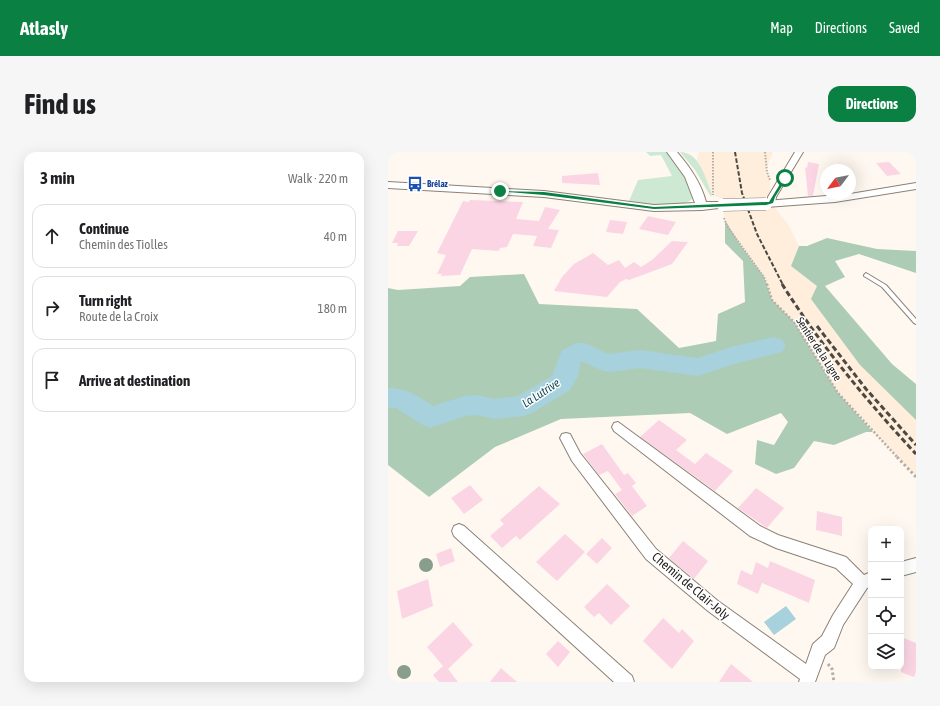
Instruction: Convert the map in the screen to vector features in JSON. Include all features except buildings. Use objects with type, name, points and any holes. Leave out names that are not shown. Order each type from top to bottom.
[{"type":"street","points":[[672,152],[691,175],[697,187],[702,206]]},
{"type":"street","points":[[768,203],[799,152]]},
{"type":"street","points":[[388,184],[544,194],[654,208],[702,206],[718,203],[768,203],[835,199],[916,186]]},
{"type":"street","name":"Chemin de Clair-Joly","points":[[566,438],[576,457],[651,554],[713,606],[808,679],[819,650],[828,642],[838,620],[866,581],[841,562],[776,541],[755,531],[618,427]]},
{"type":"street","points":[[459,531],[626,682]]},
{"type":"street","points":[[904,568],[916,565]]},
{"type":"lane","points":[[866,275],[884,286],[916,322]]},
{"type":"path","points":[[713,152],[718,203]]},
{"type":"path","points":[[765,152],[767,172],[770,179]]},
{"type":"path","name":"Sentier de la Ligne","points":[[725,220],[739,243],[764,277],[772,300],[794,322],[838,393],[916,477]]},
{"type":"shaded area","points":[[699,152],[773,152],[766,169],[770,179],[770,192],[764,199],[731,201],[714,196],[697,160]]},
{"type":"shaded area","points":[[771,203],[788,224],[799,246],[791,266],[818,286],[860,365],[916,420],[916,477],[838,393],[794,322],[772,300],[764,277],[727,226],[723,211],[724,209]]},
{"type":"green space","points":[[646,152],[666,152],[680,167],[687,179],[693,198],[688,202],[673,205],[629,201],[638,180],[672,176],[661,155],[650,156]]},
{"type":"green space","points":[[680,152],[687,153],[697,161],[707,181],[712,194],[711,197],[695,170]]},
{"type":"green space","points":[[725,220],[739,243],[764,277],[772,300],[794,322],[838,393],[873,432],[866,432],[834,445],[814,441],[794,468],[776,474],[755,464],[757,440],[774,445],[788,422],[781,413],[727,434],[690,413],[561,419],[495,447],[429,497],[388,465],[388,288],[398,290],[460,286],[470,277],[524,274],[539,304],[637,309],[679,348],[716,341],[718,314],[745,302],[743,261],[725,243]]},
{"type":"green space","points":[[827,238],[877,249],[916,251],[916,273],[859,254],[835,261],[845,277],[825,286],[892,364],[916,384],[916,420],[860,365],[811,299],[817,286],[791,266],[799,246],[807,246]]},
{"type":"water","points":[[786,606],[796,619],[774,635],[764,622]]},
{"type":"waterway","name":"La Lutrive","points":[[388,398],[400,398],[430,417],[465,406],[476,405],[495,409],[523,406],[561,383],[566,376],[570,356],[577,352],[585,352],[603,362],[611,363],[640,359],[698,367],[731,356],[774,346]]},
{"type":"railway","points":[[735,152],[742,193],[757,234],[783,285]]},
{"type":"railway","points":[[782,284],[812,329],[845,372],[916,454]]},
{"type":"railway","points":[[817,326],[866,389],[916,445]]},
{"type":"place","name":"Brélaz","points":[[415,184]]},
{"type":"route","points":[[500,191],[544,194],[654,208],[766,204],[771,203],[772,197],[785,178]]}]
